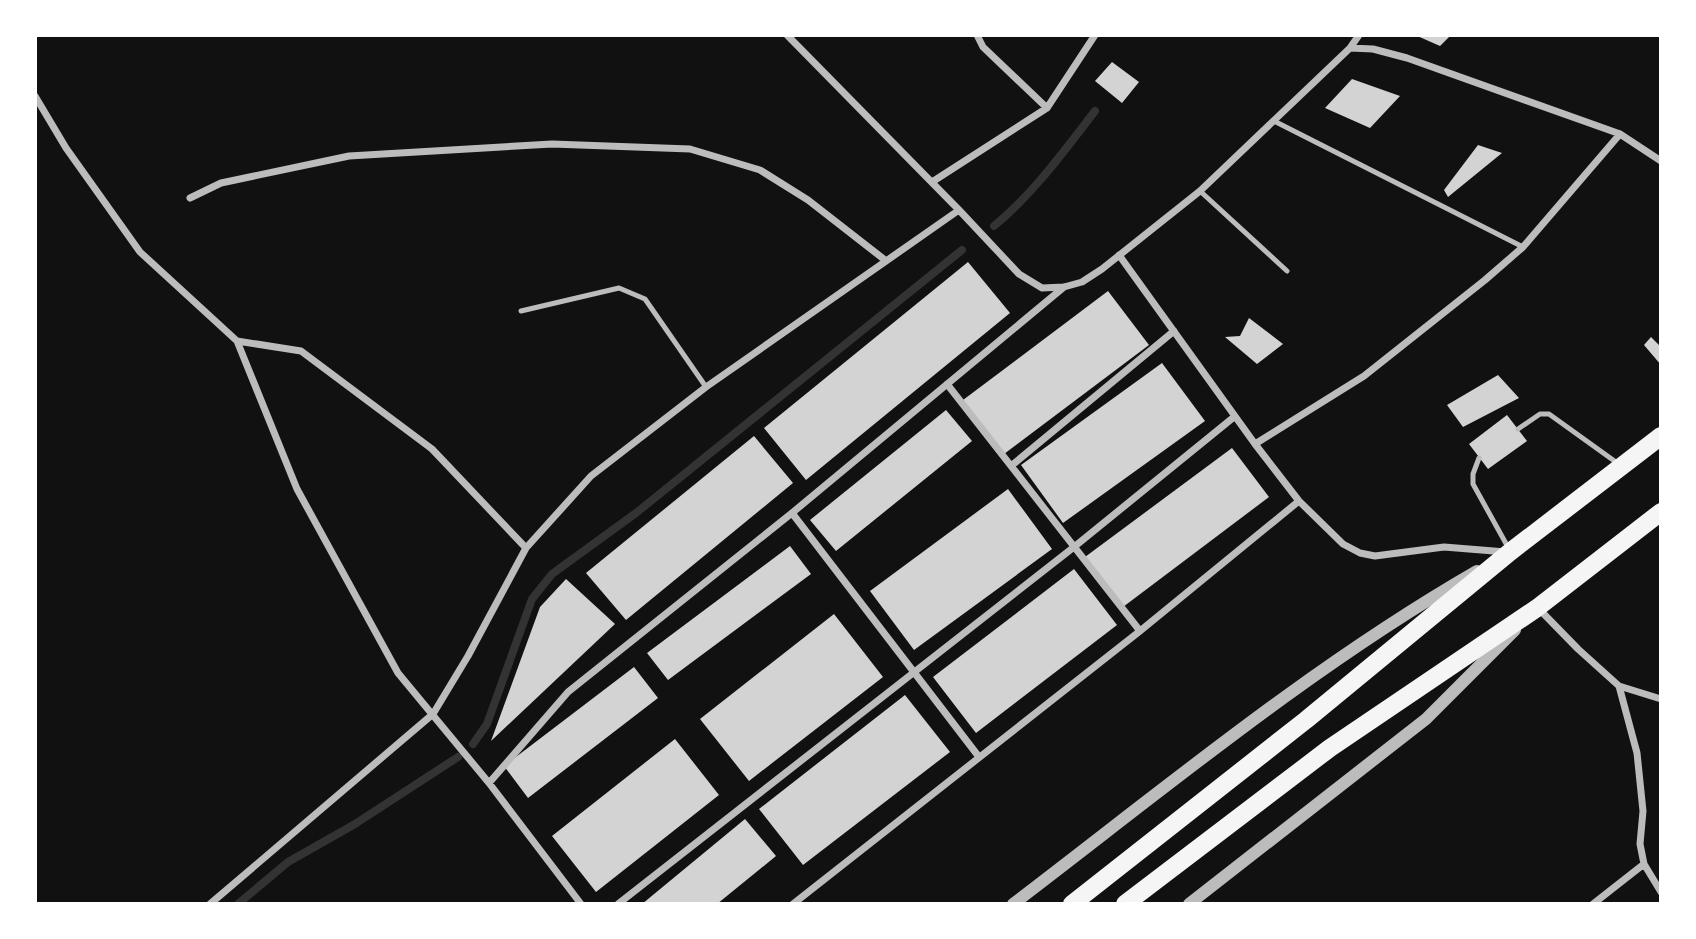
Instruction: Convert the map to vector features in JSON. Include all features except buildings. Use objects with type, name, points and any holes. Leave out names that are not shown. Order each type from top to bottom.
[{"type":"main road","points":[[1072,904],[1285,737],[1510,552],[1661,436]]},
{"type":"main road","points":[[1125,904],[1330,748],[1537,608],[1661,512]]},
{"type":"street","points":[[787,35],[1019,274],[1042,288],[1064,287],[1082,282],[1200,191],[1350,48],[1359,35]]},
{"type":"street","points":[[977,35],[983,47],[1047,107]]},
{"type":"street","points":[[932,182],[1047,107],[1095,35]]},
{"type":"street","points":[[1350,48],[1373,49],[1407,58],[1620,134],[1661,161]]},
{"type":"street","points":[[35,96],[66,148],[140,252],[237,341],[297,489],[398,673],[489,783],[581,904]]},
{"type":"street","points":[[1255,444],[1364,376],[1522,247],[1620,134]]},
{"type":"street","points":[[190,198],[220,183],[349,156],[552,144],[690,149],[760,170],[808,200],[886,260]]},
{"type":"street","points":[[210,904],[433,714],[468,656],[526,548],[591,476],[706,387],[959,210]]},
{"type":"street","points":[[1119,255],[1234,417],[1299,501],[1343,544],[1360,553],[1375,556],[1444,547],[1510,552]]},
{"type":"street","points":[[489,783],[568,692],[792,513],[1064,287]]},
{"type":"street","points":[[1011,466],[1174,331]]},
{"type":"street","points":[[237,341],[301,351],[432,449],[526,548]]},
{"type":"street","points":[[947,384],[1140,631]]},
{"type":"street","points":[[618,904],[1074,547],[1234,417]]},
{"type":"street","points":[[793,904],[1140,631],[1299,501]]},
{"type":"street","points":[[792,513],[979,757]]},
{"type":"street","points":[[1013,904],[1275,704],[1411,609],[1510,552]]},
{"type":"street","points":[[1189,904],[1426,719],[1537,608],[1619,686],[1661,699]]},
{"type":"street","points":[[1619,686],[1636,753],[1643,811],[1640,844],[1644,864],[1661,892]]},
{"type":"street","points":[[1593,904],[1644,864]]},
{"type":"lane","points":[[1274,121],[1522,247]]},
{"type":"lane","points":[[1200,191],[1287,271]]},
{"type":"lane","points":[[522,311],[619,288],[645,299],[706,387]]},
{"type":"lane","points":[[1518,429],[1540,414],[1549,414],[1622,467]]},
{"type":"lane","points":[[1479,458],[1473,474],[1473,484],[1510,552]]},
{"type":"waterway","points":[[994,226],[1035,186],[1095,111]]},
{"type":"waterway","points":[[473,744],[487,724],[532,599],[552,574],[636,513],[962,250]]},
{"type":"waterway","points":[[238,904],[288,862],[355,824],[458,757]]}]
